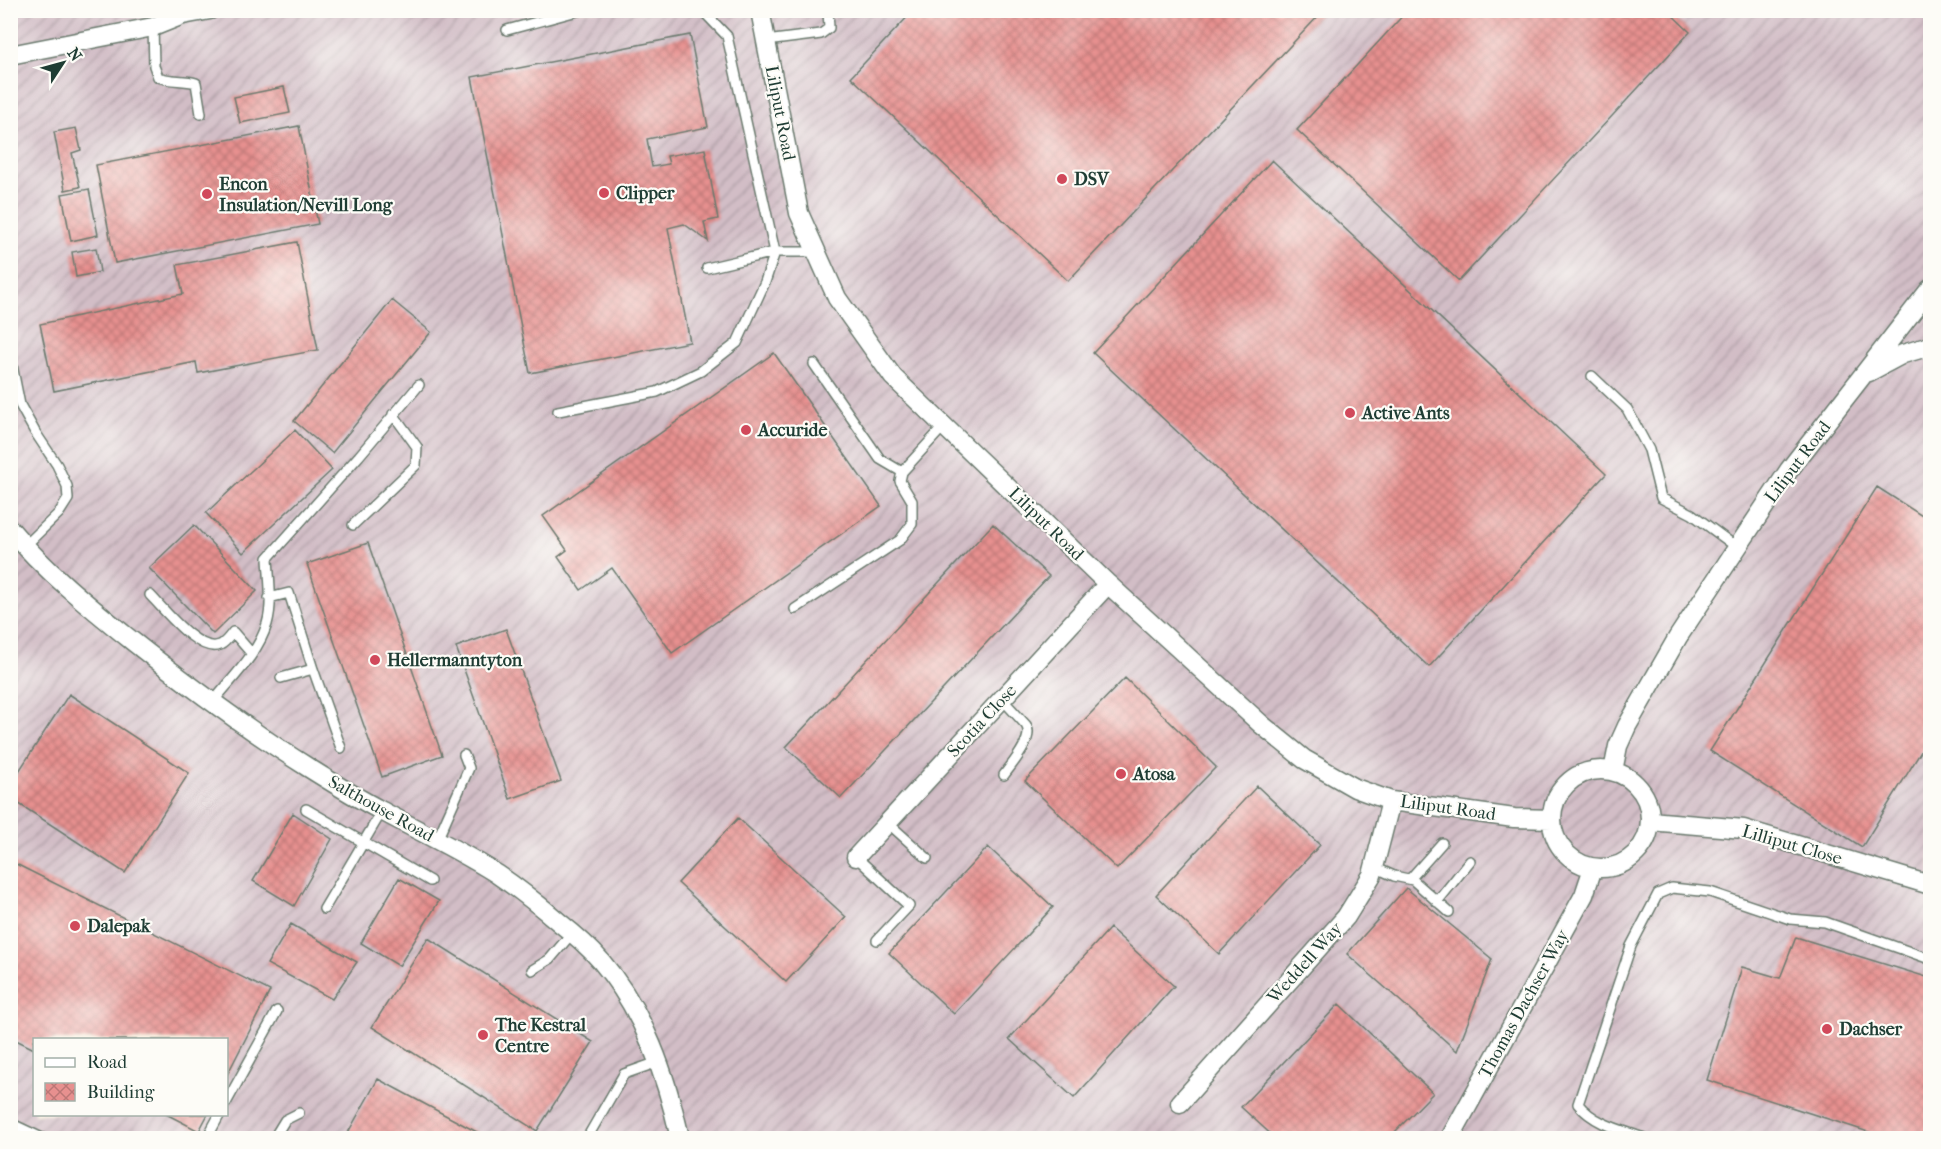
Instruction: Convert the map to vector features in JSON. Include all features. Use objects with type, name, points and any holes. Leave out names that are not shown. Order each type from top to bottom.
[{"type":"street","points":[[10,55],[153,27],[183,15],[210,10]]},
{"type":"street","name":"Liliput Road","points":[[760,10],[799,213],[837,298],[893,377],[1108,584],[1262,725],[1304,759],[1355,788],[1391,801],[1514,818],[1551,819]]},
{"type":"street","name":"Liliput Road","points":[[1613,771],[1618,746],[1627,726],[1678,637],[1789,470],[1930,289]]},
{"type":"street","name":"Liliput Road","points":[[1864,374],[1903,354],[1930,346]]},
{"type":"street","name":"Salthouse Road","points":[[10,529],[25,546],[116,628],[181,680],[308,768],[495,873],[572,933],[600,960],[622,990],[649,1040],[670,1095],[680,1138]]},
{"type":"street","name":"Scotia Close","points":[[856,857],[1108,584]]},
{"type":"street","points":[[1598,770],[1613,771],[1627,777],[1646,801],[1650,821],[1643,845],[1633,856],[1621,864],[1593,868],[1580,864],[1568,856],[1553,833],[1551,819],[1553,804],[1560,791],[1570,780],[1583,773],[1598,770]]},
{"type":"street","name":"Weddell Way","points":[[1180,1103],[1346,916],[1372,875],[1391,801]]},
{"type":"street","name":"Lilliput Close","points":[[1650,821],[1744,829],[1930,885]]},
{"type":"street","name":"Thomas Dachser Way","points":[[1450,1138],[1584,895],[1593,868]]},
{"type":"lane","points":[[507,30],[547,15],[581,10]]},
{"type":"lane","points":[[558,411],[657,392],[701,371],[737,343],[765,282],[775,252],[727,36],[702,10]]},
{"type":"lane","points":[[766,41],[821,33],[829,28],[828,10]]},
{"type":"lane","points":[[153,27],[154,66],[158,77],[196,82],[201,114]]},
{"type":"lane","points":[[707,268],[775,252],[817,252]]},
{"type":"lane","points":[[10,356],[20,405],[34,432],[57,465],[67,486],[68,499],[59,513],[25,546]]},
{"type":"lane","points":[[814,364],[880,459],[902,472]]},
{"type":"lane","points":[[1592,376],[1627,409],[1649,450],[1661,498],[1692,514],[1731,543]]},
{"type":"lane","points":[[213,702],[252,654],[268,623],[268,558],[419,385]]},
{"type":"lane","points":[[353,525],[416,465],[417,447],[393,414]]},
{"type":"lane","points":[[795,609],[900,540],[912,524],[912,501],[900,482],[902,472],[944,426]]},
{"type":"lane","points":[[269,598],[289,593],[340,748]]},
{"type":"lane","points":[[150,595],[200,643],[211,646],[220,645],[233,632],[252,654]]},
{"type":"lane","points":[[281,678],[313,669]]},
{"type":"lane","points":[[1002,699],[1029,729],[1026,743],[1004,775]]},
{"type":"lane","points":[[437,840],[469,768],[464,755]]},
{"type":"lane","points":[[306,809],[430,882]]},
{"type":"lane","points":[[324,909],[382,811]]},
{"type":"lane","points":[[888,823],[927,858]]},
{"type":"lane","points":[[1410,879],[1442,843]]},
{"type":"lane","points":[[856,857],[909,906],[877,940]]},
{"type":"lane","points":[[1437,902],[1470,861]]},
{"type":"lane","points":[[1374,867],[1394,876],[1410,879],[1449,912]]},
{"type":"lane","points":[[1644,1138],[1599,1121],[1586,1114],[1578,1104],[1631,946],[1658,894],[1672,888],[1710,892],[1790,919],[1824,922],[1930,959]]},
{"type":"lane","points":[[532,970],[550,959],[572,933]]},
{"type":"lane","points":[[228,1099],[277,1011]]},
{"type":"lane","points":[[587,1138],[624,1074],[658,1062]]},
{"type":"lane","points":[[274,1138],[285,1120],[299,1113]]},
{"type":"lane","points":[[207,1138],[219,1116]]},
{"type":"lane","points":[[10,1123],[42,1138]]},
{"type":"shaded area","points":[[10,11],[1930,11],[1930,1138],[11,1138]]},
{"type":"building","name":"DSV","points":[[914,10],[1324,10],[1068,281],[851,77]]},
{"type":"building","points":[[1408,10],[1667,10],[1690,32],[1459,281],[1297,130]]},
{"type":"building","name":"Clipper","points":[[690,35],[708,127],[647,139],[652,167],[669,164],[667,156],[705,149],[718,219],[704,222],[708,241],[684,224],[668,228],[690,342],[530,373],[472,77]]},
{"type":"building","points":[[284,87],[290,113],[240,123],[234,97]]},
{"type":"building","name":"Encon Insulation/Nevill Long","points":[[299,126],[318,224],[115,263],[96,165]]},
{"type":"building","points":[[76,128],[81,150],[72,153],[80,187],[65,190],[54,132]]},
{"type":"building","name":"Active Ants","points":[[1272,160],[1606,474],[1429,667],[1093,353]]},
{"type":"building","points":[[89,189],[98,235],[71,241],[62,194]]},
{"type":"building","points":[[297,242],[318,350],[198,373],[196,362],[54,391],[40,324],[183,294],[177,265]]},
{"type":"building","points":[[96,248],[100,272],[76,277],[72,252]]},
{"type":"building","points":[[392,300],[431,332],[332,453],[294,421]]},
{"type":"building","name":"Accuride","points":[[774,353],[881,506],[672,653],[612,568],[581,590],[558,557],[567,550],[543,516]]},
{"type":"building","points":[[295,430],[332,470],[243,553],[206,513]]},
{"type":"building","points":[[1877,487],[1930,521],[1930,737],[1862,847],[1710,751]]},
{"type":"building","points":[[993,524],[1049,576],[841,798],[786,747]]},
{"type":"building","points":[[194,525],[257,591],[213,634],[149,568]]},
{"type":"building","name":"Hellermanntyton","points":[[368,543],[442,755],[382,777],[307,564]]},
{"type":"building","points":[[506,629],[561,781],[510,799],[456,647]]},
{"type":"building","name":"Atosa","points":[[1125,678],[1216,767],[1117,869],[1025,781]]},
{"type":"building","points":[[69,694],[189,773],[125,873],[10,798],[10,785]]},
{"type":"building","points":[[1257,786],[1320,845],[1219,954],[1156,895]]},
{"type":"building","points":[[293,813],[332,839],[294,906],[253,881]]},
{"type":"building","points":[[738,818],[846,917],[786,982],[678,883]]},
{"type":"building","points":[[988,847],[1053,907],[954,1014],[889,953]]},
{"type":"building","name":"Dalepak","points":[[10,861],[270,991],[228,1073],[228,1038],[33,1038],[33,1048],[10,1037]]},
{"type":"building","points":[[399,878],[439,901],[399,966],[361,943]]},
{"type":"building","points":[[1406,888],[1492,959],[1457,1051],[1347,954]]},
{"type":"building","points":[[291,924],[357,962],[332,999],[267,964]]},
{"type":"building","points":[[1110,928],[1174,986],[1074,1098],[1009,1039]]},
{"type":"building","name":"Dachser","points":[[1796,937],[1930,978],[1930,1138],[1887,1138],[1707,1080],[1742,967],[1780,978]]},
{"type":"building","name":"The Kestral Centre","points":[[428,938],[593,1042],[537,1131],[372,1027]]},
{"type":"building","points":[[1339,1004],[1433,1093],[1389,1138],[1275,1138],[1241,1107]]},
{"type":"building","points":[[378,1079],[488,1138],[345,1138]]},
{"type":"building","points":[[170,1116],[207,1116],[199,1131]]},
{"type":"place","name":"DSV","points":[[1062,179]]},
{"type":"place","name":"Clipper","points":[[604,193]]},
{"type":"place","name":"Encon Insulation/Nevill Long","points":[[207,194]]},
{"type":"place","name":"Active Ants","points":[[1350,413]]},
{"type":"place","name":"Accuride","points":[[746,430]]},
{"type":"place","name":"Hellermanntyton","points":[[375,660]]},
{"type":"place","name":"Atosa","points":[[1121,774]]},
{"type":"place","name":"Dalepak","points":[[75,926]]},
{"type":"place","name":"Dachser","points":[[1827,1029]]},
{"type":"place","name":"The Kestral Centre","points":[[483,1035]]}]
